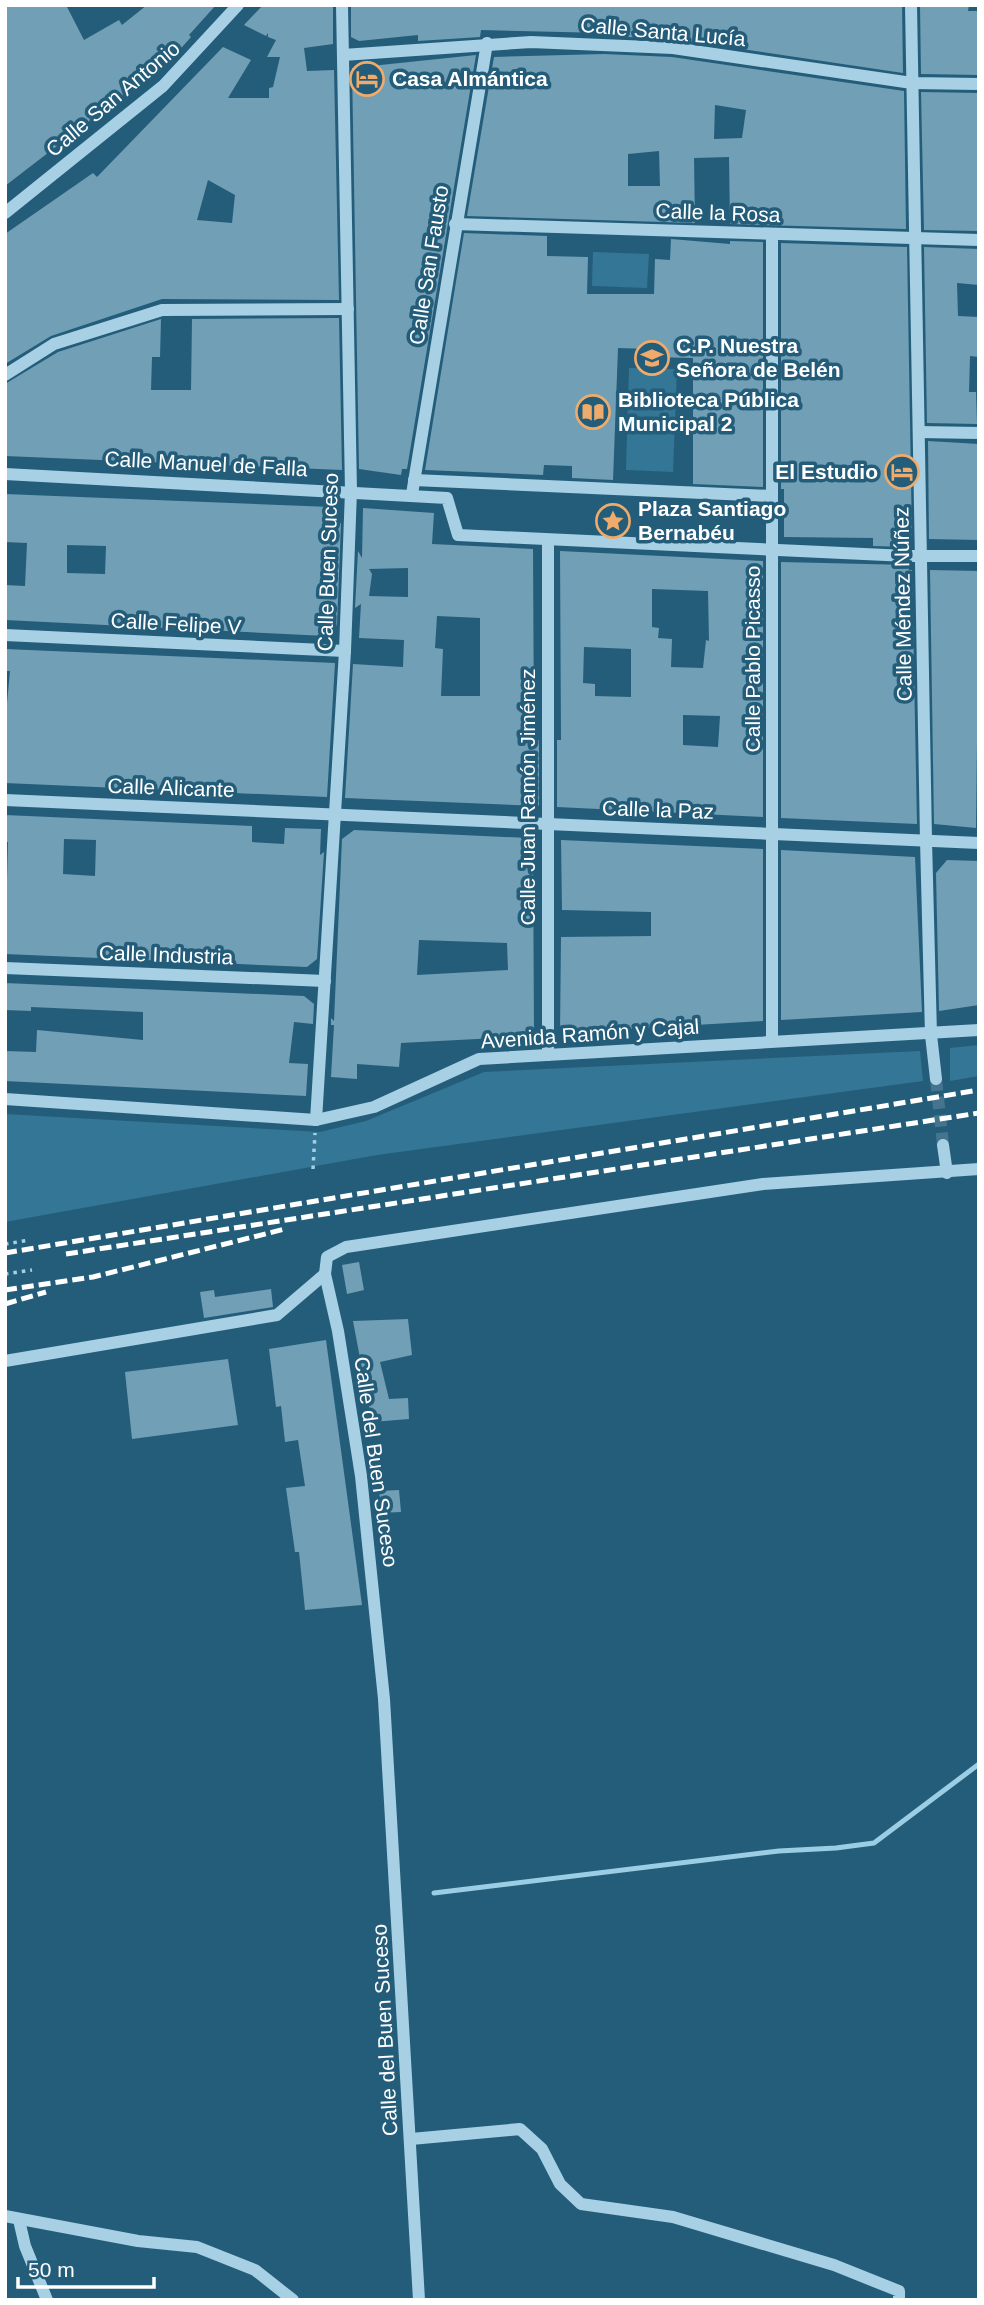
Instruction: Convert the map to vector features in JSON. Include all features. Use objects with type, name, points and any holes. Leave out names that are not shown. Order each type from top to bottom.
[{"type":"street","name":"Calle San Antonio","points":[[5,213],[163,86],[238,5]]},
{"type":"street","name":"Calle Buen Suceso","points":[[316,1120],[345,651],[351,491],[342,5]]},
{"type":"street","name":"Calle Méndez Núñez","points":[[911,5],[926,840],[931,1035],[936,1079]]},
{"type":"street","name":"Calle Santa Lucía","points":[[343,55],[487,43],[673,48],[912,83],[979,84]]},
{"type":"street","name":"Calle San Fausto","points":[[412,494],[487,43]]},
{"type":"street","name":"Calle la Rosa","points":[[455,224],[979,240]]},
{"type":"street","name":"Calle Pablo Picasso","points":[[772,234],[772,1041]]},
{"type":"street","points":[[5,375],[54,344],[162,310],[348,309]]},
{"type":"street","points":[[919,432],[979,433]]},
{"type":"street","name":"Calle Manuel de Falla","points":[[5,474],[447,498],[458,536],[548,540]]},
{"type":"street","points":[[414,480],[772,496]]},
{"type":"street","points":[[548,540],[979,556]]},
{"type":"street","name":"Calle Juan Ramón Jiménez","points":[[548,540],[548,1055]]},
{"type":"street","name":"Calle Felipe V","points":[[5,635],[345,651]]},
{"type":"street","name":"Calle Alicante","points":[[5,800],[335,814]]},
{"type":"street","name":"Calle la Paz","points":[[335,814],[979,843]]},
{"type":"street","name":"Calle Industria","points":[[5,968],[325,981]]},
{"type":"street","name":"Avenida Ramón y Cajal","points":[[5,1099],[316,1120],[374,1107],[479,1059],[772,1041],[931,1035],[979,1030]]},
{"type":"street","points":[[943,1145],[947,1173]]},
{"type":"street","points":[[5,1361],[277,1315],[325,1274],[327,1257],[346,1247],[763,1184],[979,1169]]},
{"type":"street","name":"Calle del Buen Suceso","points":[[325,1274],[338,1331],[361,1476],[377,1615],[419,2300]]},
{"type":"street","points":[[411,2139],[520,2129],[542,2149],[560,2184],[581,2204],[673,2217],[834,2264],[900,2291],[899,2300]]},
{"type":"street","points":[[5,2216],[138,2241],[197,2247],[255,2270],[293,2300]]},
{"type":"street","points":[[19,2220],[25,2246],[47,2300]]},
{"type":"path","points":[[313,1169],[316,1120]]},
{"type":"path","points":[[5,1244],[30,1240]]},
{"type":"path","points":[[5,1275],[32,1270]]},
{"type":"shaded area","points":[[593,252],[649,254],[647,288],[592,286]]},
{"type":"shaded area","points":[[629,368],[677,369],[673,472],[626,470]]},
{"type":"shaded area","points":[[979,1045],[979,1076],[950,1081],[950,1048]]},
{"type":"shaded area","points":[[920,1051],[923,1081],[377,1155],[5,1222],[5,1114],[320,1132],[366,1121],[484,1072]]},
{"type":"building","points":[[5,5],[66,5],[84,40],[119,20],[122,25],[147,5],[216,5],[175,55],[5,186]]},
{"type":"building","points":[[263,5],[333,5],[333,44],[304,48],[307,71],[334,70],[339,300],[162,299],[51,336],[5,364],[5,234],[93,173],[97,177],[223,47],[251,60],[228,98],[269,98],[269,88],[273,87],[280,57],[267,57],[276,40],[268,37],[268,33],[266,36],[244,25]],"holes":[[[208,180],[235,195],[232,223],[197,220]]]},
{"type":"building","points":[[351,5],[902,5],[903,73],[674,39],[605,36],[605,33],[481,30],[480,37],[418,41],[418,35],[359,41],[351,37]]},
{"type":"building","points":[[920,5],[969,5],[968,11],[979,11],[979,75],[921,74]]},
{"type":"building","points":[[604,54],[672,57],[904,91],[906,229],[730,224],[729,157],[694,158],[695,223],[467,216],[494,57]],"holes":[[[715,105],[746,110],[742,138],[714,139]],[[659,151],[660,186],[628,186],[628,154]]]},
{"type":"building","points":[[476,55],[407,469],[402,469],[401,475],[359,469],[352,68]]},
{"type":"building","points":[[921,92],[979,93],[979,231],[924,230]]},
{"type":"building","points":[[464,233],[547,236],[547,256],[588,257],[587,294],[654,294],[655,259],[670,260],[671,239],[730,244],[730,241],[763,242],[763,487],[693,484],[693,358],[650,357],[650,349],[618,348],[613,480],[572,478],[572,466],[544,465],[543,475],[425,470]]},
{"type":"building","points":[[781,243],[907,247],[912,539],[908,539],[908,547],[873,546],[873,538],[784,537],[784,489],[781,489]]},
{"type":"building","points":[[924,247],[979,249],[979,285],[957,283],[958,316],[979,317],[979,357],[970,356],[969,392],[976,392],[977,424],[927,423]]},
{"type":"building","points":[[339,318],[342,470],[5,456],[5,384],[58,352],[161,319],[160,357],[152,357],[151,390],[191,390],[192,319]]},
{"type":"building","points":[[928,441],[979,444],[979,540],[929,539]]},
{"type":"building","points":[[5,494],[331,507],[341,524],[337,625],[326,636],[5,620],[5,585],[25,586],[27,543],[5,542]],"holes":[[[67,545],[106,546],[105,574],[67,573]]]},
{"type":"building","points":[[363,508],[434,513],[432,544],[533,549],[534,740],[539,740],[539,806],[345,798],[353,664],[403,667],[404,640],[359,638],[361,604],[355,608],[358,551],[362,558]],"holes":[[[408,568],[408,597],[369,596],[372,574],[369,569]],[[437,616],[480,618],[480,696],[441,696],[443,649],[435,648]]]},
{"type":"building","points":[[560,551],[763,561],[763,817],[557,807],[557,740],[561,740]],"holes":[[[652,589],[708,591],[709,641],[706,640],[703,668],[671,667],[672,639],[658,638],[659,628],[652,627]],[[584,647],[631,649],[631,697],[595,696],[595,684],[583,683]],[[683,715],[720,716],[718,747],[683,745]]]},
{"type":"building","points":[[781,562],[909,565],[909,570],[912,570],[917,824],[781,818]]},
{"type":"building","points":[[930,570],[979,571],[976,828],[934,824]]},
{"type":"building","points":[[5,649],[335,663],[327,797],[5,783],[10,671],[5,671]]},
{"type":"building","points":[[5,815],[252,826],[252,842],[284,844],[285,828],[321,829],[320,855],[324,852],[317,959],[307,967],[5,954],[8,842],[5,842]],"holes":[[[64,839],[96,840],[95,876],[63,874]]]},
{"type":"building","points":[[354,830],[529,838],[533,843],[534,1036],[401,1043],[399,1067],[357,1064],[357,1079],[331,1077],[334,1025],[331,1025],[331,1018],[334,1021],[342,839]],"holes":[[[419,940],[507,943],[508,970],[417,975]]]},
{"type":"building","points":[[561,840],[763,849],[763,1021],[560,1033],[561,937],[651,936],[651,912],[562,910]]},
{"type":"building","points":[[781,850],[915,857],[922,1012],[781,1020]]},
{"type":"building","points":[[947,860],[979,861],[979,1005],[939,1011],[936,873]]},
{"type":"building","points":[[5,983],[304,996],[314,1004],[313,1024],[294,1022],[289,1063],[308,1064],[306,1096],[5,1081],[5,1051],[36,1052],[37,1030],[143,1040],[143,1012],[31,1007],[31,1011],[5,1010]]},
{"type":"building","points":[[359,1262],[364,1290],[347,1294],[342,1265]]},
{"type":"building","points":[[271,1289],[273,1307],[204,1318],[200,1292],[214,1290],[215,1297]]},
{"type":"building","points":[[408,1319],[412,1355],[380,1362],[389,1399],[408,1398],[409,1419],[372,1422],[353,1321]]},
{"type":"building","points":[[326,1340],[362,1605],[305,1610],[299,1552],[295,1552],[286,1488],[305,1486],[298,1440],[285,1442],[281,1406],[276,1407],[269,1349]]},
{"type":"building","points":[[228,1359],[238,1425],[132,1439],[125,1372]]},
{"type":"building","points":[[399,1490],[401,1512],[381,1513],[379,1491]]},
{"type":"waterway","points":[[434,1893],[779,1851],[874,1843],[979,1764]]},
{"type":"tunnel","points":[[936,1079],[943,1145]]},
{"type":"railway","points":[[5,1253],[979,1090]]},
{"type":"railway","points":[[66,1254],[979,1113]]},
{"type":"railway","points":[[5,1290],[93,1277],[285,1229]]},
{"type":"railway","points":[[5,1304],[46,1292]]},
{"type":"place","name":"Casa Almántica","points":[[367,79]]},
{"type":"place","name":"C.P. Nuestra Señora de Belén","points":[[652,358]]},
{"type":"place","name":"Biblioteca Pública Municipal 2","points":[[593,412]]},
{"type":"place","name":"El Estudio","points":[[902,472]]},
{"type":"place","name":"Plaza Santiago Bernabéu","points":[[613,521]]}]
